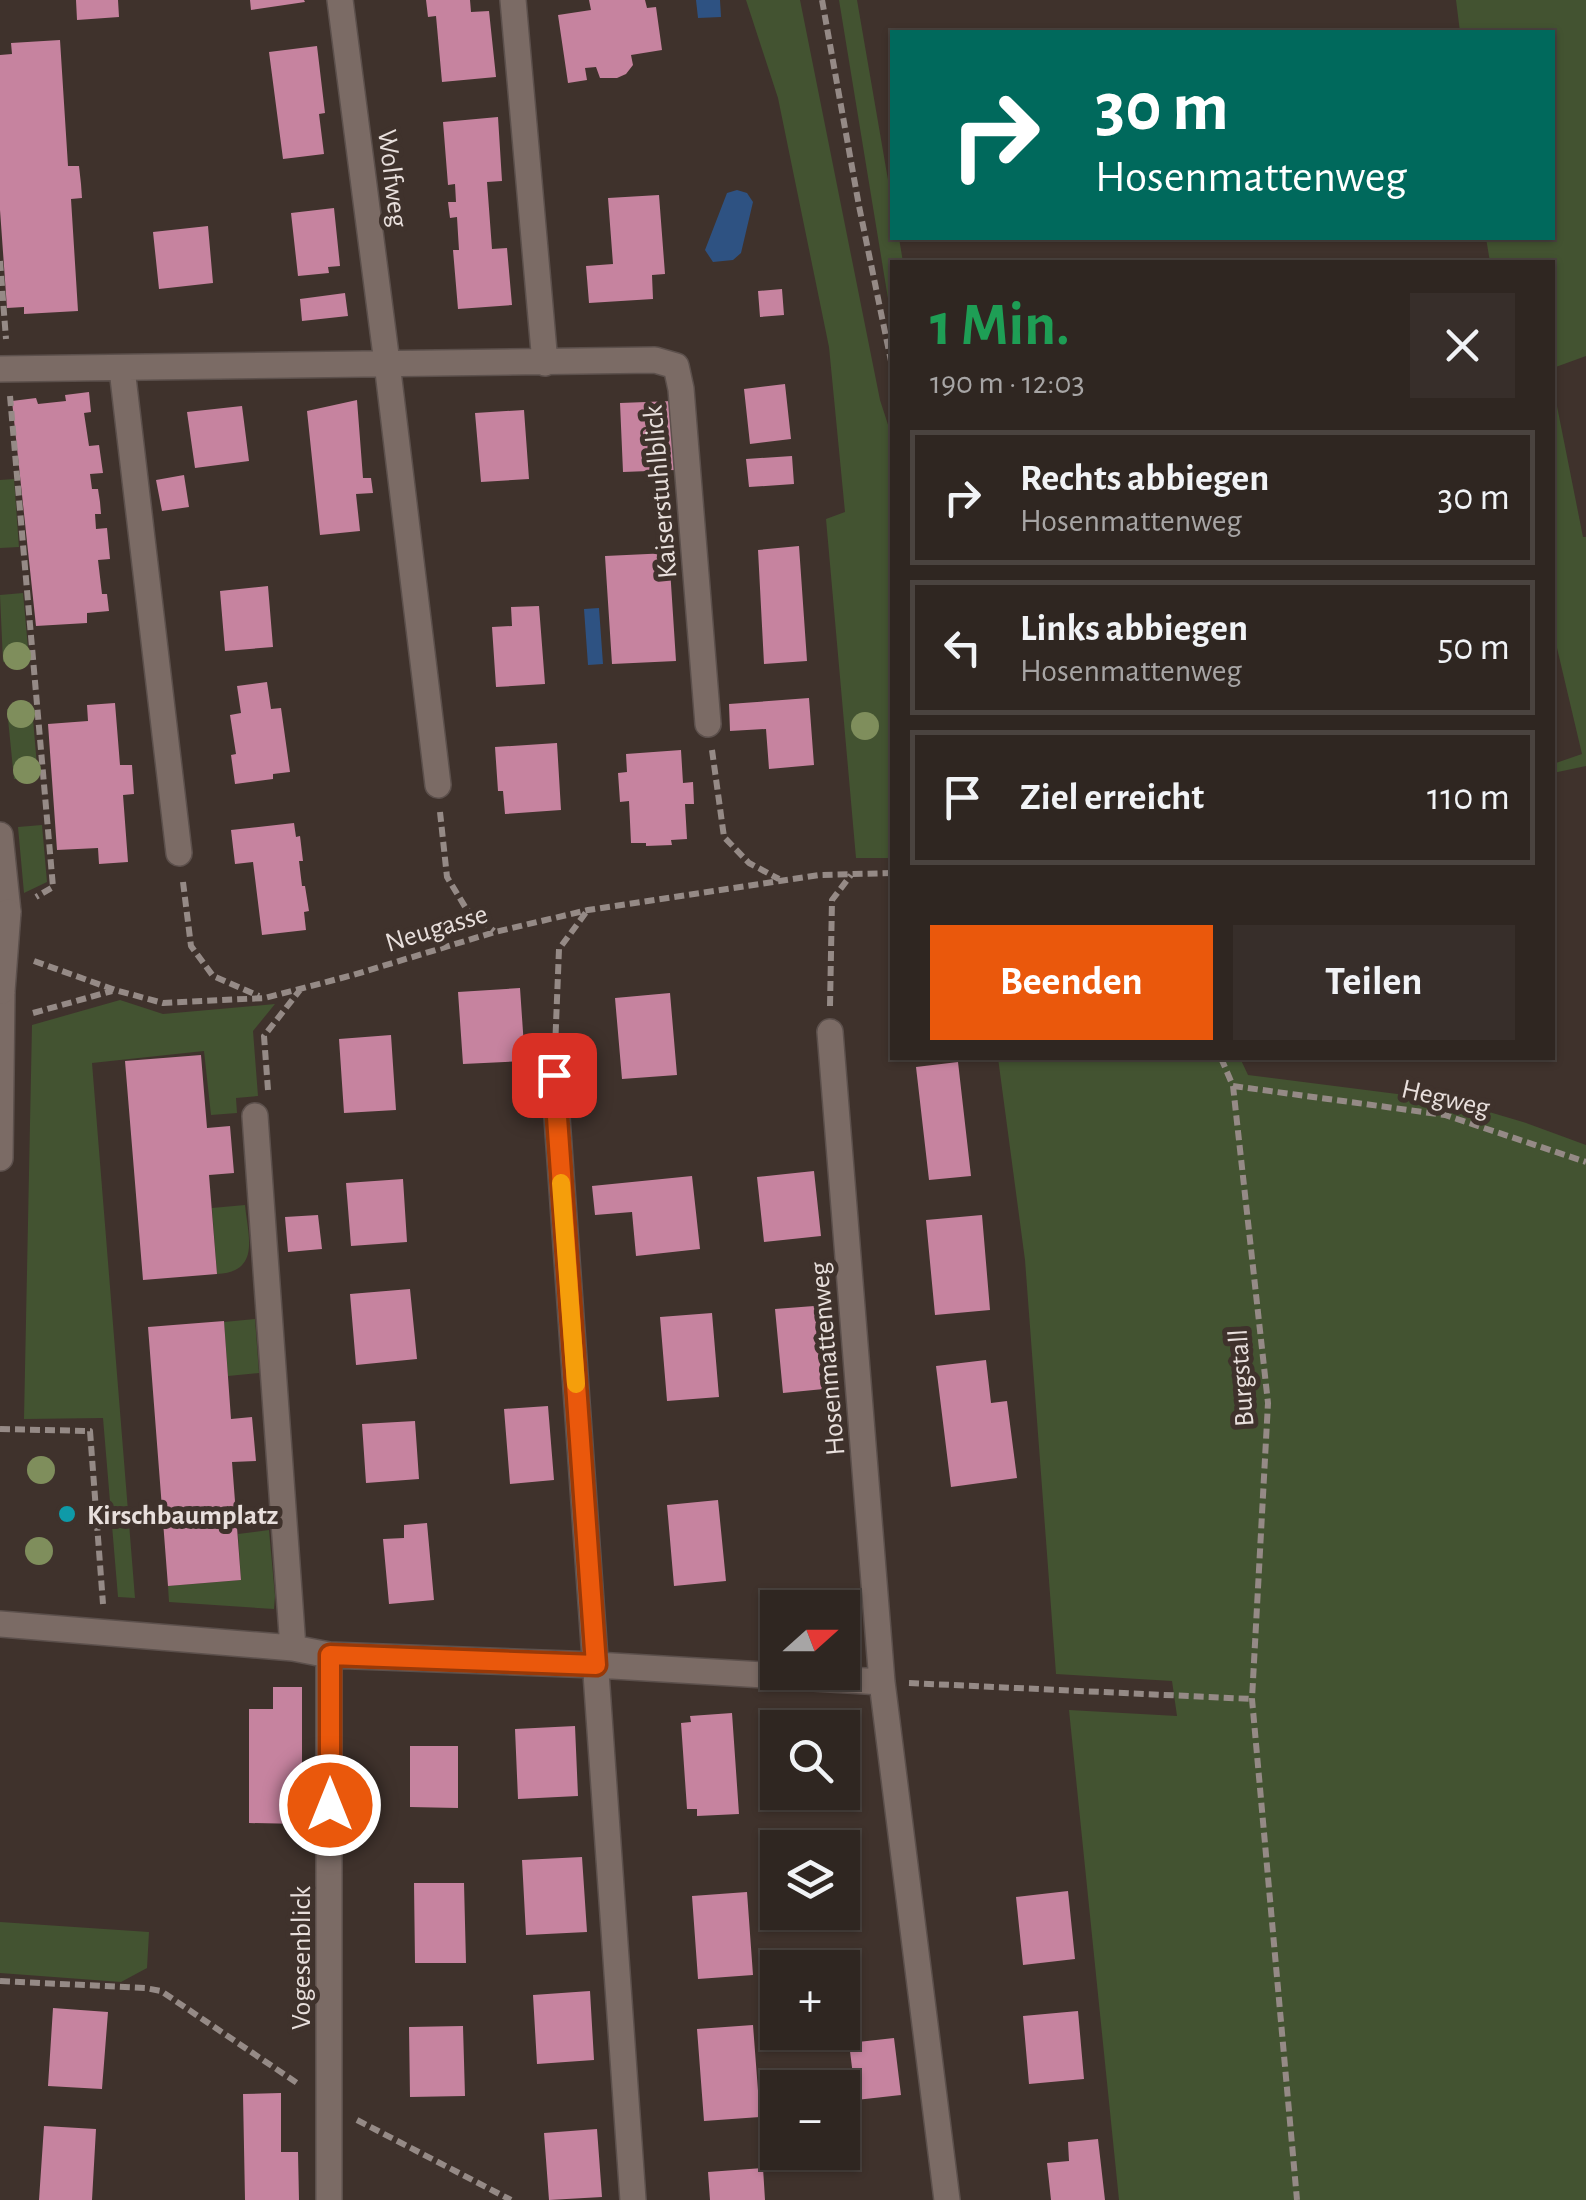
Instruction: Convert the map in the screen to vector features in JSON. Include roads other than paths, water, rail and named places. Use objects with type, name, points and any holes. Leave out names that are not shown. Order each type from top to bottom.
[{"type":"street","name":"Wolfweg","points":[[340,0],[388,363]]},
{"type":"street","points":[[512,0],[544,363]]},
{"type":"street","name":"Kaiserstuhlblick","points":[[4,369],[655,360],[676,366],[708,724]]},
{"type":"street","points":[[388,363],[438,785]]},
{"type":"street","points":[[122,369],[179,853]]},
{"type":"street","points":[[0,835],[8,912],[2,991],[0,1158]]},
{"type":"street","name":"Hosenmattenweg","points":[[830,1032],[882,1682],[946,2200]]},
{"type":"street","points":[[554,1075],[633,2200]]},
{"type":"street","points":[[255,1116],[293,1648]]},
{"type":"street","points":[[0,1624],[293,1648],[330,1655],[596,1665],[882,1682]]},
{"type":"street","name":"Vogesenblick","points":[[329,2200],[330,1655]]},
{"type":"water","points":[[696,0],[720,0],[721,17],[698,18]]},
{"type":"water","points":[[727,193],[747,193],[753,202],[741,253],[733,260],[713,262],[705,250]]},
{"type":"water","points":[[599,608],[603,664],[588,665],[584,609]]},
{"type":"place","name":"Kirschbaumplatz","points":[[67,1514]]}]
